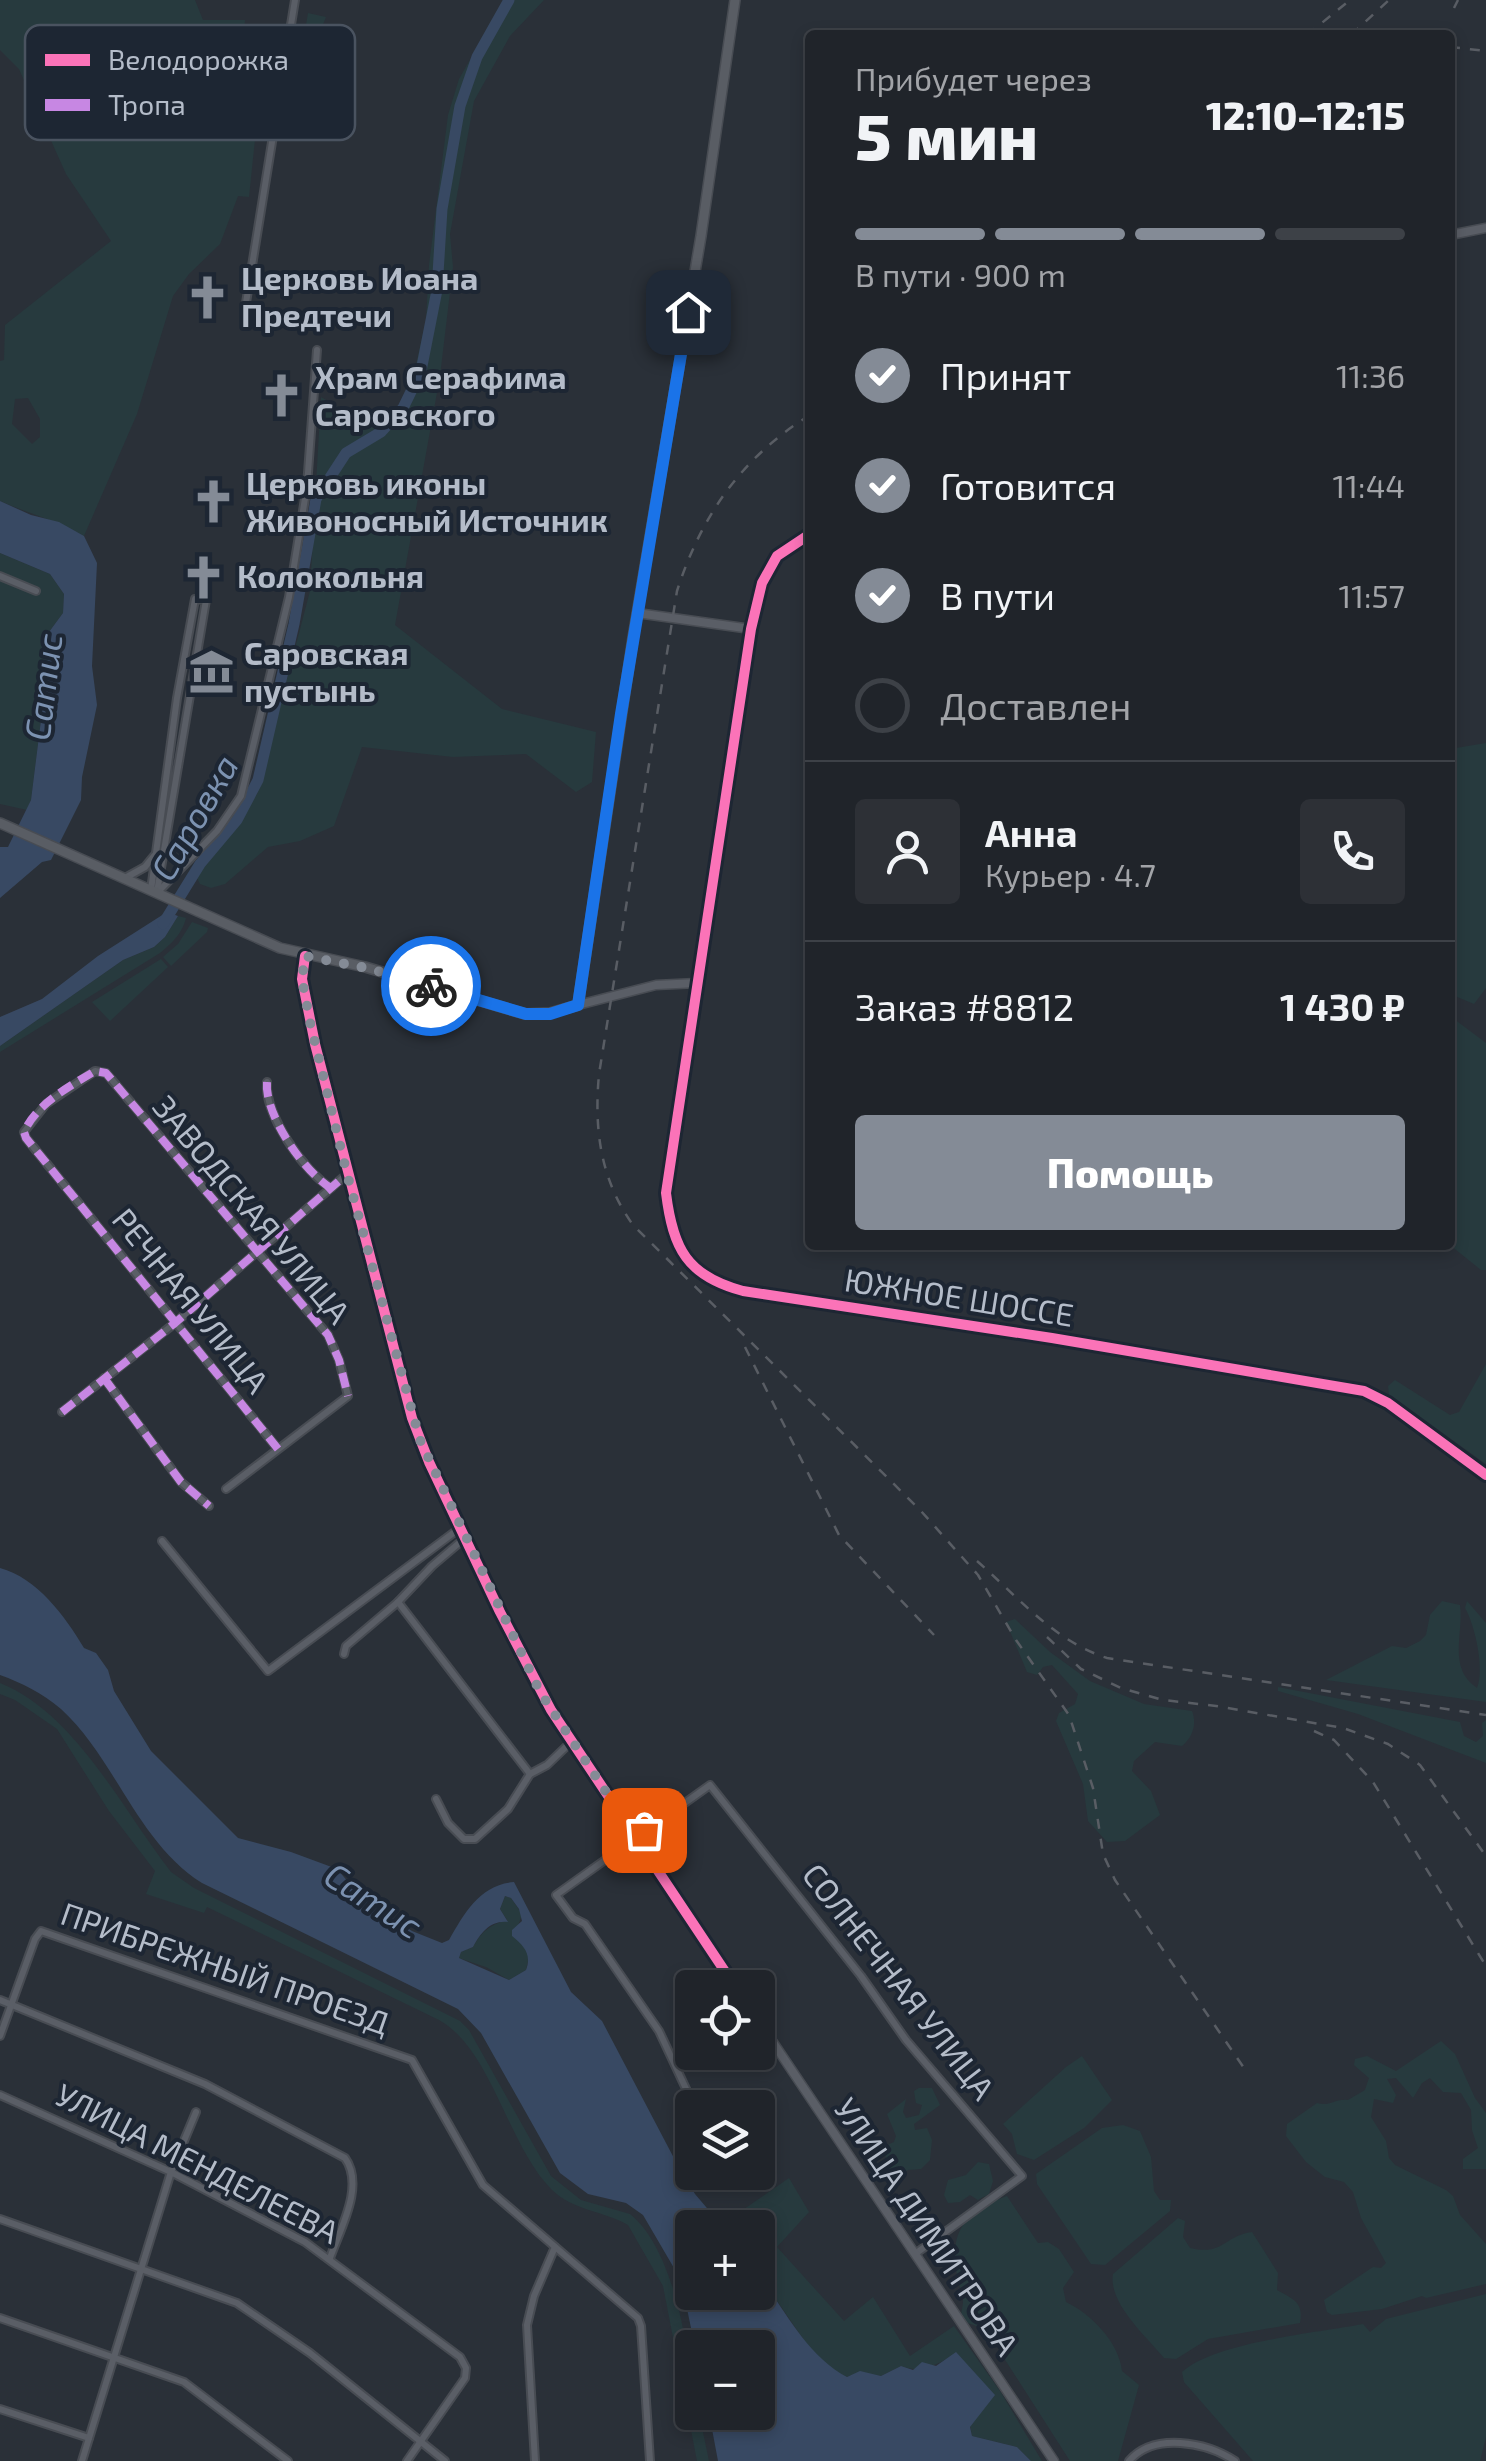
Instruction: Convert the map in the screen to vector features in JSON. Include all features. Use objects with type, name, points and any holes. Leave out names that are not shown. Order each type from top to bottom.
[{"type":"main road","points":[[5,825],[305,956],[366,968],[526,1014],[550,1014],[578,1005],[735,0]]},
{"type":"street","points":[[291,25],[295,0]]},
{"type":"street","points":[[245,310],[272,140]]},
{"type":"street","points":[[1455,234],[1486,228]]},
{"type":"street","points":[[158,893],[217,831],[241,796],[289,598],[306,486],[317,350]]},
{"type":"street","points":[[578,1005],[656,985],[697,983],[751,630],[762,583],[777,556],[805,537]]},
{"type":"street","points":[[0,576],[36,591]]},
{"type":"street","points":[[195,599],[206,600],[158,893],[155,854],[195,599]]},
{"type":"street","points":[[638,612],[751,630]]},
{"type":"street","points":[[126,878],[145,867],[155,854]]},
{"type":"street","points":[[305,956],[302,979],[310,1022],[416,1430],[540,1692],[724,1970]]},
{"type":"street","name":"ЮЖНОЕ ШОССЕ","points":[[697,983],[666,1193],[680,1249],[694,1269],[721,1285],[744,1291],[1071,1340],[1364,1391],[1388,1403],[1486,1475]]},
{"type":"street","name":"ЗАВОДСКАЯ УЛИЦА","points":[[24,1132],[46,1104],[95,1071],[106,1072],[328,1335],[348,1396],[278,1449]]},
{"type":"street","points":[[266,1082],[267,1099],[278,1125],[318,1180],[331,1188]]},
{"type":"street","name":"РЕЧНАЯ УЛИЦА","points":[[24,1132],[278,1449]]},
{"type":"street","points":[[62,1412],[175,1323],[347,1174]]},
{"type":"street","points":[[104,1378],[181,1482],[209,1506]]},
{"type":"street","points":[[226,1490],[278,1449]]},
{"type":"street","points":[[162,1541],[268,1671],[460,1528]]},
{"type":"street","points":[[344,1654],[346,1646],[465,1538]]},
{"type":"street","points":[[398,1602],[530,1774]]},
{"type":"street","points":[[436,1799],[448,1823],[470,1840],[508,1808],[530,1774],[548,1765],[572,1741]]},
{"type":"street","name":"СОЛНЕЧНАЯ УЛИЦА","points":[[635,1836],[710,1785],[862,1976],[906,2040],[1022,2176],[915,2254]]},
{"type":"street","points":[[635,1836],[556,1895],[573,1918],[585,1924],[659,2031],[687,2090]]},
{"type":"street","name":"ПРИБРЕЖНЫЙ ПРОЕЗД","points":[[12,2006],[42,1931],[407,2057],[416,2065],[482,2185],[638,2318],[642,2326],[650,2461]]},
{"type":"street","points":[[0,2000],[204,2084],[346,2158],[352,2168],[353,2190],[330,2258]]},
{"type":"street","points":[[0,2036],[12,2006]]},
{"type":"street","name":"УЛИЦА ДИМИТРОВА","points":[[775,2045],[1054,2461]]},
{"type":"street","name":"УЛИЦА МЕНДЕЛЕЕВА","points":[[0,2095],[171,2172],[330,2258],[460,2357],[466,2368],[465,2378],[407,2461]]},
{"type":"street","points":[[82,2461],[171,2172],[196,2112]]},
{"type":"street","points":[[0,2220],[237,2303],[310,2353],[446,2461]]},
{"type":"street","points":[[535,2461],[526,2325],[554,2247]]},
{"type":"street","points":[[0,2318],[184,2382],[288,2461]]},
{"type":"street","points":[[0,2409],[89,2438]]},
{"type":"street","points":[[1129,2461],[1154,2444],[1181,2444],[1222,2452],[1235,2461]]},
{"type":"green space","points":[[0,0],[195,0],[203,20],[245,20],[244,25],[25,25],[25,82],[19,69],[0,50]]},
{"type":"green space","points":[[504,0],[544,0],[510,36],[474,101],[450,234],[453,267],[440,376],[395,625],[502,709],[596,732],[592,782],[576,792],[526,754],[453,757],[362,747],[334,826],[300,841],[268,847],[225,884],[211,888],[200,884],[194,872],[257,794],[310,591],[321,397],[381,432],[411,387],[426,320],[448,115],[459,79]]},
{"type":"green space","points":[[308,13],[326,17],[323,25],[306,25]]},
{"type":"green space","points":[[51,140],[255,140],[249,197],[238,196],[220,244],[173,296],[137,414],[84,536],[0,501],[0,361],[4,360],[5,325],[111,241],[66,174]],"holes":[[[28,398],[40,419],[40,437],[32,444],[12,424],[15,399]]]},
{"type":"green space","points":[[0,553],[50,574],[64,594],[63,613],[49,632],[27,810],[0,804]]},
{"type":"green space","points":[[1486,743],[1486,988],[1474,1004],[1455,996],[1455,748]]},
{"type":"green space","points":[[178,916],[186,918],[182,929],[160,953],[0,1052],[0,1046],[123,960],[154,947]]},
{"type":"green space","points":[[192,922],[208,928],[207,932],[171,966],[163,957],[178,944]]},
{"type":"green space","points":[[161,959],[168,967],[110,1021],[92,1002]]},
{"type":"green space","points":[[1455,1020],[1486,1043],[1486,1270],[1455,1249]]},
{"type":"green space","points":[[1486,1364],[1486,1464],[1389,1395],[1388,1386],[1395,1380],[1450,1415],[1459,1412]]},
{"type":"green space","points":[[1442,1601],[1460,1605],[1459,1660],[1462,1671],[1477,1688],[1479,1659],[1465,1608],[1467,1601],[1486,1623],[1486,1702],[1326,1680],[1392,1646],[1406,1648],[1420,1641],[1426,1635],[1430,1615]]},
{"type":"green space","points":[[1015,1619],[1050,1652],[1090,1681],[1144,1704],[1192,1711],[1193,1730],[1182,1746],[1155,1742],[1134,1761],[1132,1771],[1151,1791],[1160,1815],[1125,1841],[1107,1842],[1088,1821],[1083,1784],[1056,1721],[1059,1713],[1075,1704],[1078,1694],[1052,1665],[1043,1667],[1037,1675],[1027,1672],[1006,1622]]},
{"type":"green space","points":[[0,1683],[27,1697],[74,1739],[171,1872],[194,1888],[460,2021],[469,2030],[551,2176],[581,2200],[630,2214],[646,2231],[659,2252],[675,2297],[675,2310],[679,2310],[683,2330],[675,2330],[675,2348],[663,2286],[628,2225],[569,2202],[551,2189],[522,2148],[473,2053],[457,2034],[439,2020],[207,1907],[204,1913],[146,1894],[155,1871],[109,1811],[57,1729],[0,1694]]},
{"type":"green space","points":[[1278,1687],[1460,1722],[1464,1736],[1476,1742],[1483,1736],[1482,1723],[1486,1720],[1486,1763],[1358,1714],[1278,1691]]},
{"type":"green space","points":[[505,1896],[522,1914],[518,1926],[529,1957],[526,1970],[509,1980],[459,1958],[487,1929],[507,1920],[500,1909]]},
{"type":"green space","points":[[1441,2041],[1455,2054],[1486,2113],[1486,2169],[1463,2169],[1463,2159],[1478,2148],[1471,2110],[1461,2093],[1443,2092],[1430,2078],[1413,2098],[1396,2078],[1387,2079],[1396,2095],[1393,2103],[1374,2099],[1371,2117],[1395,2165],[1453,2196],[1460,2215],[1486,2244],[1486,2284],[1422,2296],[1382,2309],[1332,2315],[1324,2300],[1373,2267],[1381,2268],[1386,2263],[1361,2218],[1353,2192],[1344,2182],[1325,2177],[1306,2162],[1286,2136],[1287,2124],[1317,2103],[1348,2100],[1365,2090],[1369,2078],[1354,2065],[1355,2059],[1367,2056],[1396,2071]]},
{"type":"green space","points":[[1082,2056],[1112,2100],[1084,2128],[1034,2160],[1017,2154],[1012,2134],[1003,2124]]},
{"type":"green space","points":[[932,2088],[940,2105],[914,2124],[915,2130],[927,2128],[932,2140],[930,2160],[921,2169],[908,2170],[892,2181],[881,2176],[886,2158],[882,2147],[894,2142],[896,2136],[887,2114],[906,2099],[906,2118],[919,2115],[922,2105],[916,2103],[914,2091]]},
{"type":"green space","points":[[1123,2125],[1140,2131],[1151,2157],[1154,2191],[1160,2200],[1171,2200],[1170,2211],[1105,2265],[1091,2264],[1037,2184],[1036,2174],[1102,2128]]},
{"type":"green space","points":[[978,2162],[989,2164],[993,2181],[989,2194],[978,2200],[970,2195],[960,2202],[948,2203],[944,2195],[948,2180],[966,2175]]},
{"type":"green space","points":[[789,2178],[809,2212],[777,2247],[844,2321],[873,2297],[910,2356],[954,2326],[1000,2391],[1042,2461],[1031,2461],[1017,2447],[972,2436],[957,2353],[923,2368],[901,2366],[881,2376],[860,2372],[847,2377],[833,2370],[808,2346],[775,2298],[775,2210],[743,2210]]},
{"type":"green space","points":[[1007,2196],[1038,2243],[1048,2242],[1059,2249],[1074,2272],[1063,2288],[1066,2302],[1102,2330],[1116,2350],[1122,2371],[1139,2385],[1118,2461],[1070,2461],[1002,2355],[1002,2335],[965,2322],[961,2314],[963,2297],[955,2260],[958,2234],[981,2208]]},
{"type":"green space","points":[[1178,2218],[1185,2221],[1183,2237],[1190,2248],[1217,2248],[1252,2232],[1278,2273],[1277,2290],[1299,2306],[1300,2323],[1208,2339],[1176,2359],[1164,2358],[1122,2308],[1113,2274]]},
{"type":"green space","points":[[1486,2294],[1486,2437],[1480,2461],[1253,2461],[1184,2382],[1182,2372],[1197,2362],[1242,2346],[1363,2324],[1370,2332],[1386,2319]]},
{"type":"green space","points":[[691,2430],[703,2430],[709,2461],[697,2461]]},
{"type":"water","points":[[0,501],[59,522],[84,536],[97,563],[92,666],[97,705],[81,800],[51,860],[42,862],[0,898],[0,847],[8,847],[31,800],[49,632],[63,613],[64,594],[50,574],[0,553]]},
{"type":"water","points":[[167,912],[178,916],[154,947],[123,960],[0,1046],[0,1017],[42,999],[98,956]]},
{"type":"water","points":[[0,1568],[26,1580],[59,1611],[84,1648],[96,1653],[108,1670],[114,1691],[151,1751],[238,1838],[337,1869],[363,1899],[412,1931],[442,1943],[449,1940],[483,1894],[514,1882],[571,1992],[602,2021],[675,2160],[675,2190],[693,2190],[709,2210],[675,2210],[675,2270],[643,2215],[626,2203],[588,2194],[560,2173],[481,2033],[458,2009],[202,1883],[179,1866],[143,1823],[80,1729],[61,1709],[32,1689],[0,1675]],"holes":[[[505,1896],[519,1909],[522,1921],[512,1930],[512,1936],[527,1955],[526,1970],[509,1980],[459,1958],[487,1928],[508,1922],[500,1909]]]},
{"type":"water","points":[[775,2298],[819,2357],[847,2377],[860,2371],[881,2376],[901,2366],[913,2370],[922,2362],[936,2366],[956,2352],[995,2395],[970,2427],[972,2436],[1017,2447],[1031,2461],[718,2461],[712,2430],[775,2430],[775,2330],[691,2330],[687,2310],[775,2310]]},
{"type":"waterway","name":"Саровка","points":[[163,924],[200,864],[237,820],[258,780],[294,624],[316,499],[346,453],[381,432],[403,408],[421,371],[437,290],[442,209],[460,106],[477,57],[509,0]]},
{"type":"railway","points":[[1313,30],[1350,0]]},
{"type":"railway","points":[[1356,30],[1389,0]]},
{"type":"railway","points":[[1454,8],[1458,0]]},
{"type":"railway","points":[[1455,48],[1486,51]]},
{"type":"railway","points":[[805,419],[764,450],[727,491],[698,538],[677,591],[599,1074],[599,1134],[606,1172],[633,1225],[921,1511],[978,1575],[1016,1640],[1069,1715],[1093,1788],[1103,1854],[1115,1880],[1244,2068]]},
{"type":"railway","points":[[745,1347],[839,1535],[934,1635]]},
{"type":"railway","points":[[977,1561],[1053,1629],[1107,1658],[1486,1715]]},
{"type":"railway","points":[[1047,1637],[1081,1669],[1121,1688],[1163,1700],[1343,1728],[1388,1744],[1420,1765],[1486,1856]]},
{"type":"railway","points":[[1314,1731],[1334,1740],[1373,1782],[1486,1966]]},
{"type":"marked path","points":[[278,1449],[26,1138],[24,1132],[29,1122],[55,1097],[95,1071],[106,1073],[328,1335],[348,1396]]},
{"type":"marked path","points":[[267,1082],[272,1110],[288,1141],[309,1169],[331,1188]]},
{"type":"marked path","points":[[62,1412],[175,1323],[347,1174]]},
{"type":"marked path","points":[[104,1378],[181,1482],[209,1506]]},
{"type":"cycle path","points":[[805,537],[777,556],[762,583],[751,629],[666,1193],[673,1230],[686,1257],[708,1277],[743,1291],[1364,1391],[1388,1403],[1486,1475]]},
{"type":"cycle path","points":[[305,956],[302,979],[315,1044],[412,1418],[429,1462],[551,1710],[724,1970]]},
{"type":"way so far","points":[[431,986],[305,956],[302,979],[310,1022],[416,1430],[540,1692],[635,1836],[644,1830]]},
{"type":"place","name":"Церковь Иоана Предтечи","points":[[208,297]]},
{"type":"place","name":"Храм Серафима Саровского","points":[[282,396]]},
{"type":"place","name":"Церковь иконы Живоносный Источник","points":[[213,502]]},
{"type":"place","name":"Колокольня","points":[[204,577]]},
{"type":"place","name":"Саровская пустынь","points":[[211,672]]},
{"type":"route","points":[[431,986],[526,1014],[550,1014],[578,1005],[621,714],[688,312]]},
{"type":"water label","name":"Сатис","points":[[44,687]]},
{"type":"water label","name":"Сатис","points":[[373,1901]]}]
